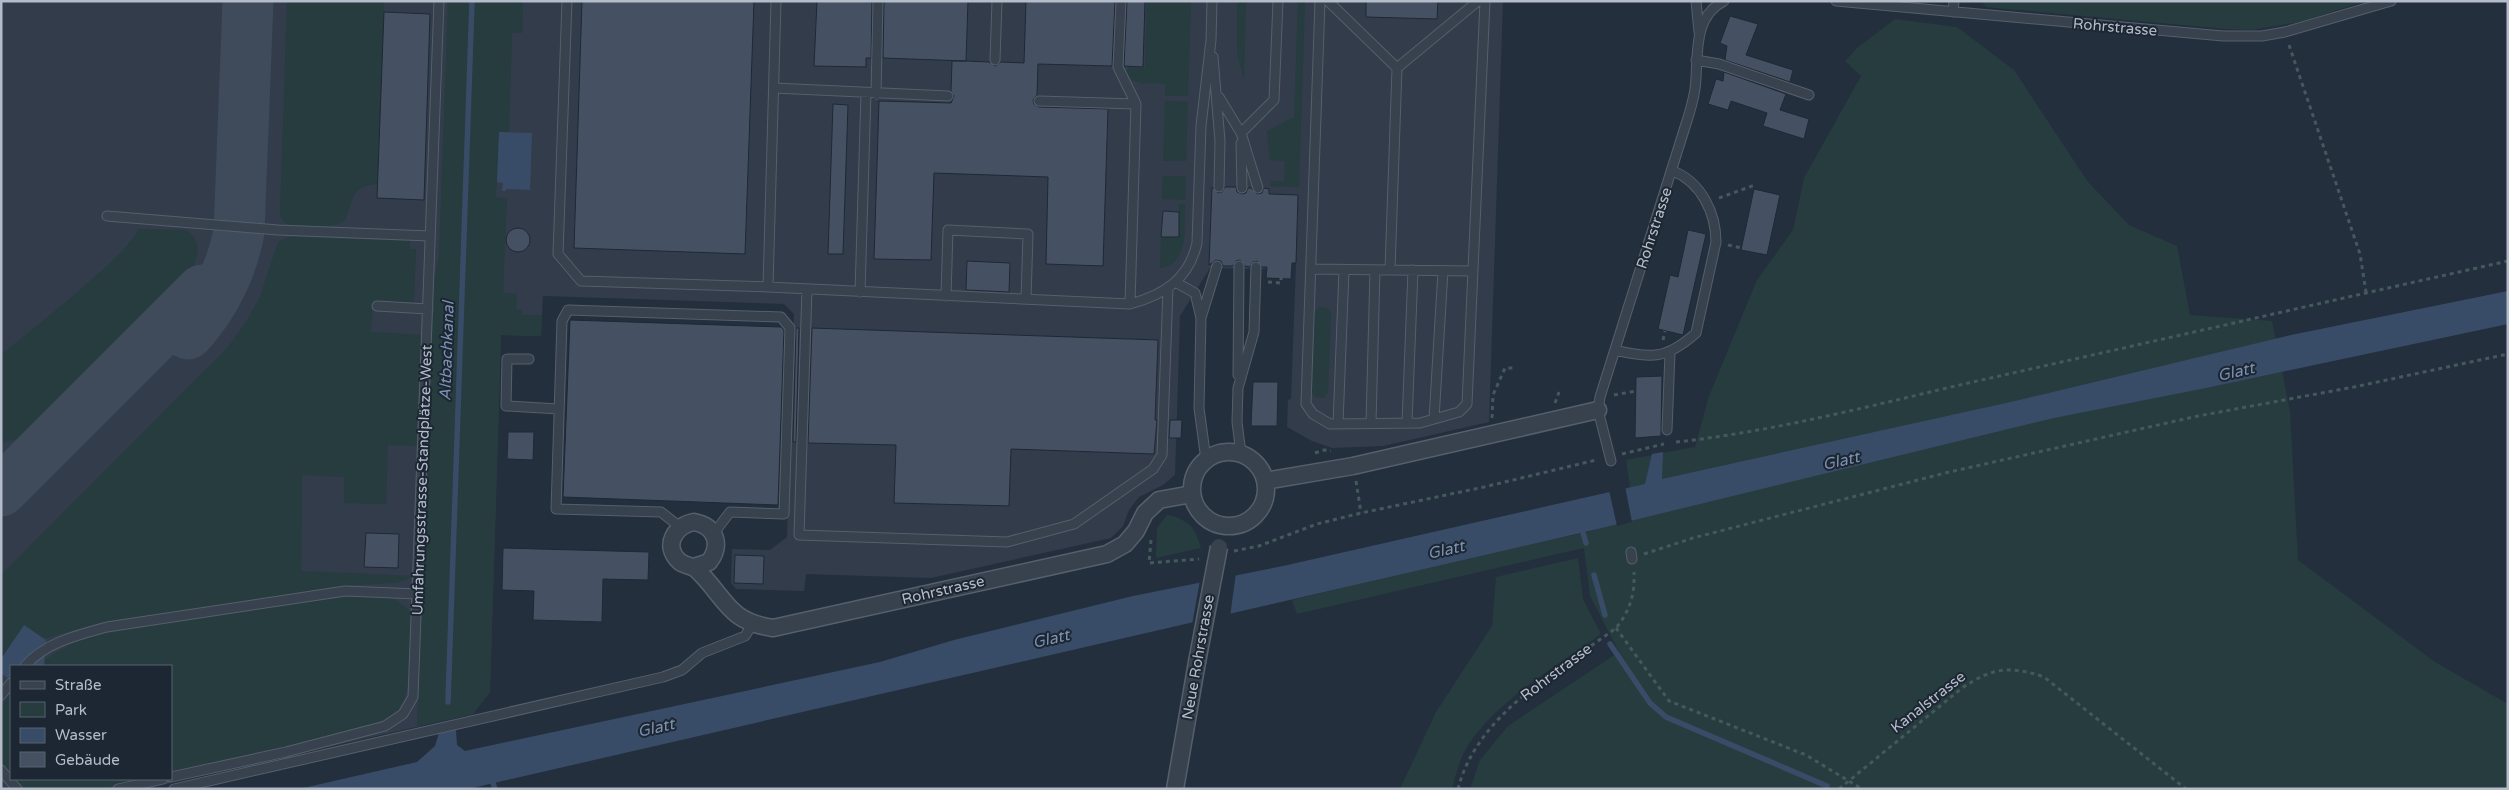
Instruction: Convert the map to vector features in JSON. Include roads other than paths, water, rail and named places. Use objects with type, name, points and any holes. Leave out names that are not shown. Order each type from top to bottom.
[{"type":"street","points":[[1265,481],[1353,466],[1599,404]]},
{"type":"street","points":[[1223,452],[1241,454],[1257,464],[1265,481],[1264,501],[1255,514],[1243,523],[1223,525],[1206,518],[1200,511],[1192,494],[1195,475],[1206,460],[1223,452]]},
{"type":"street","name":"Rohrstrasse","points":[[752,625],[773,628],[1107,554],[1125,544],[1136,531],[1145,513],[1159,500],[1192,494]]},
{"type":"street","points":[[694,567],[709,562],[714,556],[716,548],[714,533],[702,523],[694,522],[680,527],[672,540],[674,556],[680,562],[694,567],[734,612],[752,625]]},
{"type":"street","name":"Neue Rohrstrasse","points":[[1175,789],[1196,662],[1224,550],[1223,525]]},
{"type":"lane","name":"Umfahrungsstrasse-Standplätze-West","points":[[172,777],[286,752],[385,726],[396,720],[408,708],[414,694],[439,1]]},
{"type":"lane","points":[[567,1],[558,254],[581,281],[768,287],[1130,304],[1147,299],[1175,282],[1188,269],[1197,243],[1201,126],[1211,40],[1212,1]]},
{"type":"lane","points":[[768,287],[776,1]]},
{"type":"lane","points":[[860,292],[878,1]]},
{"type":"lane","points":[[995,60],[997,1]]},
{"type":"lane","points":[[1121,1],[1118,67],[1136,104],[1130,304]]},
{"type":"lane","points":[[1242,188],[1241,133],[1274,100],[1278,1]]},
{"type":"lane","points":[[1320,1],[1306,404],[1313,414],[1330,424],[1407,423],[1434,419],[1459,412],[1467,404],[1485,1]]},
{"type":"lane","points":[[1328,1],[1397,68],[1390,270]]},
{"type":"lane","points":[[1397,68],[1478,1]]},
{"type":"lane","points":[[1696,1],[1699,32]]},
{"type":"lane","name":"Rohrstrasse","points":[[1599,404],[1673,171],[1695,90],[1699,32],[1707,17],[1724,1]]},
{"type":"lane","name":"Rohrstrasse","points":[[1836,1],[2223,36],[2262,36],[2285,32],[2391,1]]},
{"type":"lane","points":[[1953,12],[1954,1]]},
{"type":"lane","points":[[1211,40],[1220,140],[1219,187]]},
{"type":"lane","points":[[1696,60],[1719,64],[1809,95]]},
{"type":"lane","points":[[774,88],[948,96]]},
{"type":"lane","points":[[1217,95],[1241,133],[1258,188]]},
{"type":"lane","points":[[1039,101],[1136,104]]},
{"type":"lane","points":[[1615,350],[1640,356],[1670,353],[1696,333],[1716,242],[1716,230],[1706,203],[1695,185],[1687,176],[1673,171]]},
{"type":"lane","points":[[107,216],[278,230],[430,236]]},
{"type":"lane","points":[[946,296],[948,230],[1028,234],[1026,299]]},
{"type":"lane","points":[[1201,318],[1217,266]]},
{"type":"lane","points":[[1239,266],[1236,422],[1241,454]]},
{"type":"lane","points":[[1238,388],[1254,332],[1256,267]]},
{"type":"lane","points":[[1311,269],[1473,271]]},
{"type":"lane","points":[[1338,424],[1344,270]]},
{"type":"lane","points":[[1371,423],[1375,270]]},
{"type":"lane","points":[[1407,423],[1413,270]]},
{"type":"lane","points":[[1434,419],[1443,271]]},
{"type":"lane","points":[[1175,282],[1195,293],[1201,318],[1199,408],[1206,460]]},
{"type":"lane","points":[[807,289],[799,535],[1007,542],[1074,524],[1153,469],[1162,455],[1168,288]]},
{"type":"lane","points":[[377,306],[428,310]]},
{"type":"lane","points":[[680,527],[660,512],[556,509],[562,321],[568,310],[781,317],[790,328],[784,514],[730,512],[714,533]]},
{"type":"lane","points":[[1667,430],[1670,353]]},
{"type":"lane","points":[[529,359],[507,359],[506,406],[559,409]]},
{"type":"lane","points":[[1599,404],[1610,458]]},
{"type":"lane","points":[[26,665],[42,650],[76,636],[107,627],[345,591],[418,594]]},
{"type":"lane","points":[[174,789],[663,677],[682,670],[702,653],[745,636],[752,625]]},
{"type":"lane","points":[[1,695],[10,684]]},
{"type":"lane","points":[[1,770],[17,789]]},
{"type":"lane","points":[[118,789],[158,780]]},
{"type":"water","points":[[499,132],[532,133],[530,190],[506,189],[506,191],[502,191],[503,183],[497,182]]},
{"type":"water","name":"Glatt","points":[[2508,291],[2508,324],[2054,418],[1585,532],[468,789],[299,789],[417,762],[435,746],[439,733],[456,730],[457,745],[465,751],[880,662],[954,640],[1133,596],[1283,566],[1645,484],[1652,454],[1663,452],[1662,479],[2015,401],[2291,335]]},
{"type":"water","points":[[24,625],[46,640],[44,665],[10,665],[10,680],[1,673],[1,659]]},
{"type":"waterway","name":"Altbachkanal","points":[[448,702],[472,1]]},
{"type":"waterway","points":[[1581,526],[1586,543]]},
{"type":"waterway","points":[[1594,575],[1605,615]]},
{"type":"waterway","points":[[1610,644],[1650,703],[1666,717],[1827,786]]},
{"type":"waterway","points":[[491,777],[495,789]]}]
